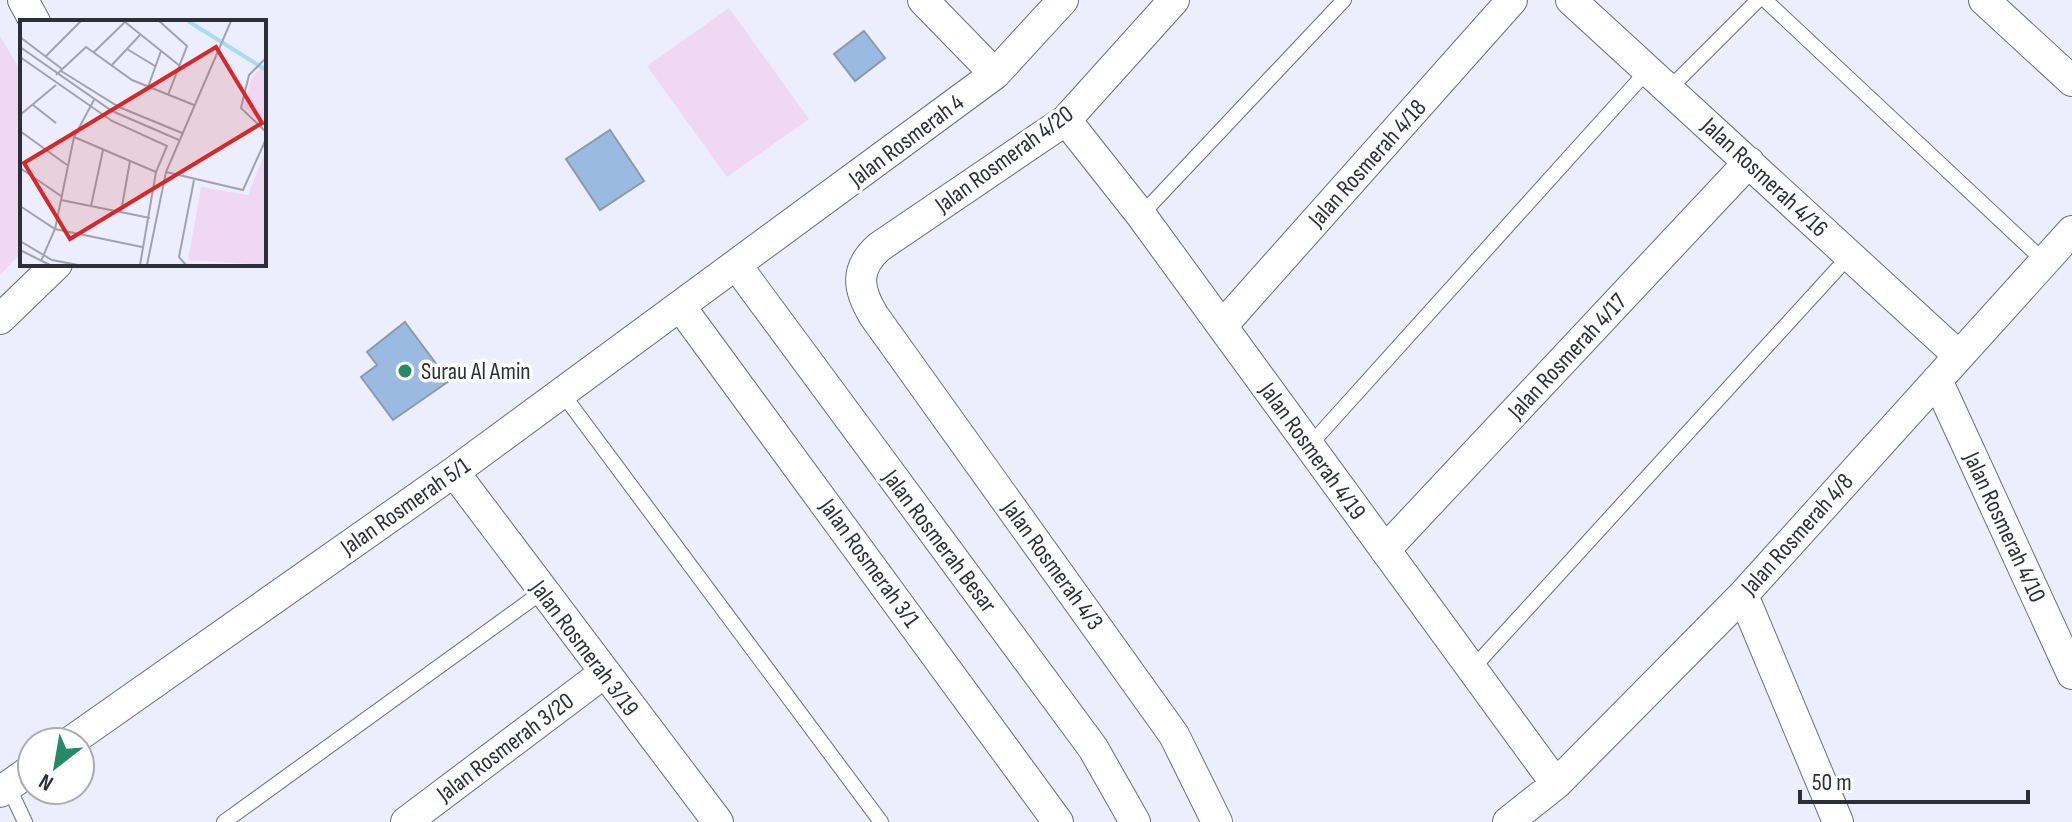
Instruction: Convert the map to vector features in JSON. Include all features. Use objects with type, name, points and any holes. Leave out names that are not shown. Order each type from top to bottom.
[{"type":"street","points":[[23,0],[34,20]]},
{"type":"street","points":[[923,0],[995,74]]},
{"type":"street","name":"Jalan Rosmerah 4","points":[[737,266],[995,74],[1063,0]]},
{"type":"street","name":"Jalan Rosmerah 4/20","points":[[874,316],[861,296],[859,275],[866,258],[1066,120],[1174,0]]},
{"type":"street","name":"Jalan Rosmerah 4/18","points":[[1222,326],[1512,0]]},
{"type":"street","name":"Jalan Rosmerah 4/16","points":[[1571,0],[1959,356]]},
{"type":"street","points":[[1984,0],[2072,81]]},
{"type":"street","name":"Jalan Rosmerah 4/19","points":[[1066,120],[1141,215],[1556,784]]},
{"type":"street","name":"Jalan Rosmerah 4/17","points":[[1385,550],[1749,162]]},
{"type":"street","name":"Jalan Rosmerah 4/8","points":[[1508,822],[1556,784],[1743,595],[2072,231]]},
{"type":"street","points":[[0,319],[55,266]]},
{"type":"street","name":"Jalan Rosmerah 5/1","points":[[93,726],[454,472],[737,266]]},
{"type":"street","name":"Jalan Rosmerah Besar","points":[[737,266],[1093,748],[1135,822]]},
{"type":"street","name":"Jalan Rosmerah 3/1","points":[[680,306],[1058,822]]},
{"type":"street","name":"Jalan Rosmerah 4/3","points":[[874,316],[1174,735],[1217,822]]},
{"type":"street","name":"Jalan Rosmerah 4/10","points":[[1937,380],[2072,674]]},
{"type":"street","name":"Jalan Rosmerah 3/19","points":[[454,472],[718,822]]},
{"type":"street","points":[[1743,595],[1838,822]]},
{"type":"street","name":"Jalan Rosmerah 3/20","points":[[406,822],[604,673]]},
{"type":"lane","points":[[1141,215],[1344,0]]},
{"type":"lane","points":[[1309,446],[1659,80],[1758,0]]},
{"type":"lane","points":[[1765,0],[2045,262]]},
{"type":"lane","points":[[1472,669],[1850,255]]},
{"type":"lane","points":[[562,393],[881,822]]},
{"type":"lane","points":[[224,822],[542,592]]},
{"type":"lane","points":[[13,782],[25,822]]},
{"type":"shaded area","points":[[729,8],[809,119],[727,177],[647,66]]},
{"type":"shaded area","points":[[0,36],[20,70],[20,254],[0,275]]},
{"type":"building","points":[[864,31],[885,58],[855,81],[834,54]]},
{"type":"building","points":[[610,130],[644,181],[600,210],[566,159]]},
{"type":"building","name":"Surau Al Amin","points":[[405,322],[449,381],[393,420],[361,377],[377,365],[367,352]]},
{"type":"place","name":"Surau Al Amin","points":[[405,371]]}]
